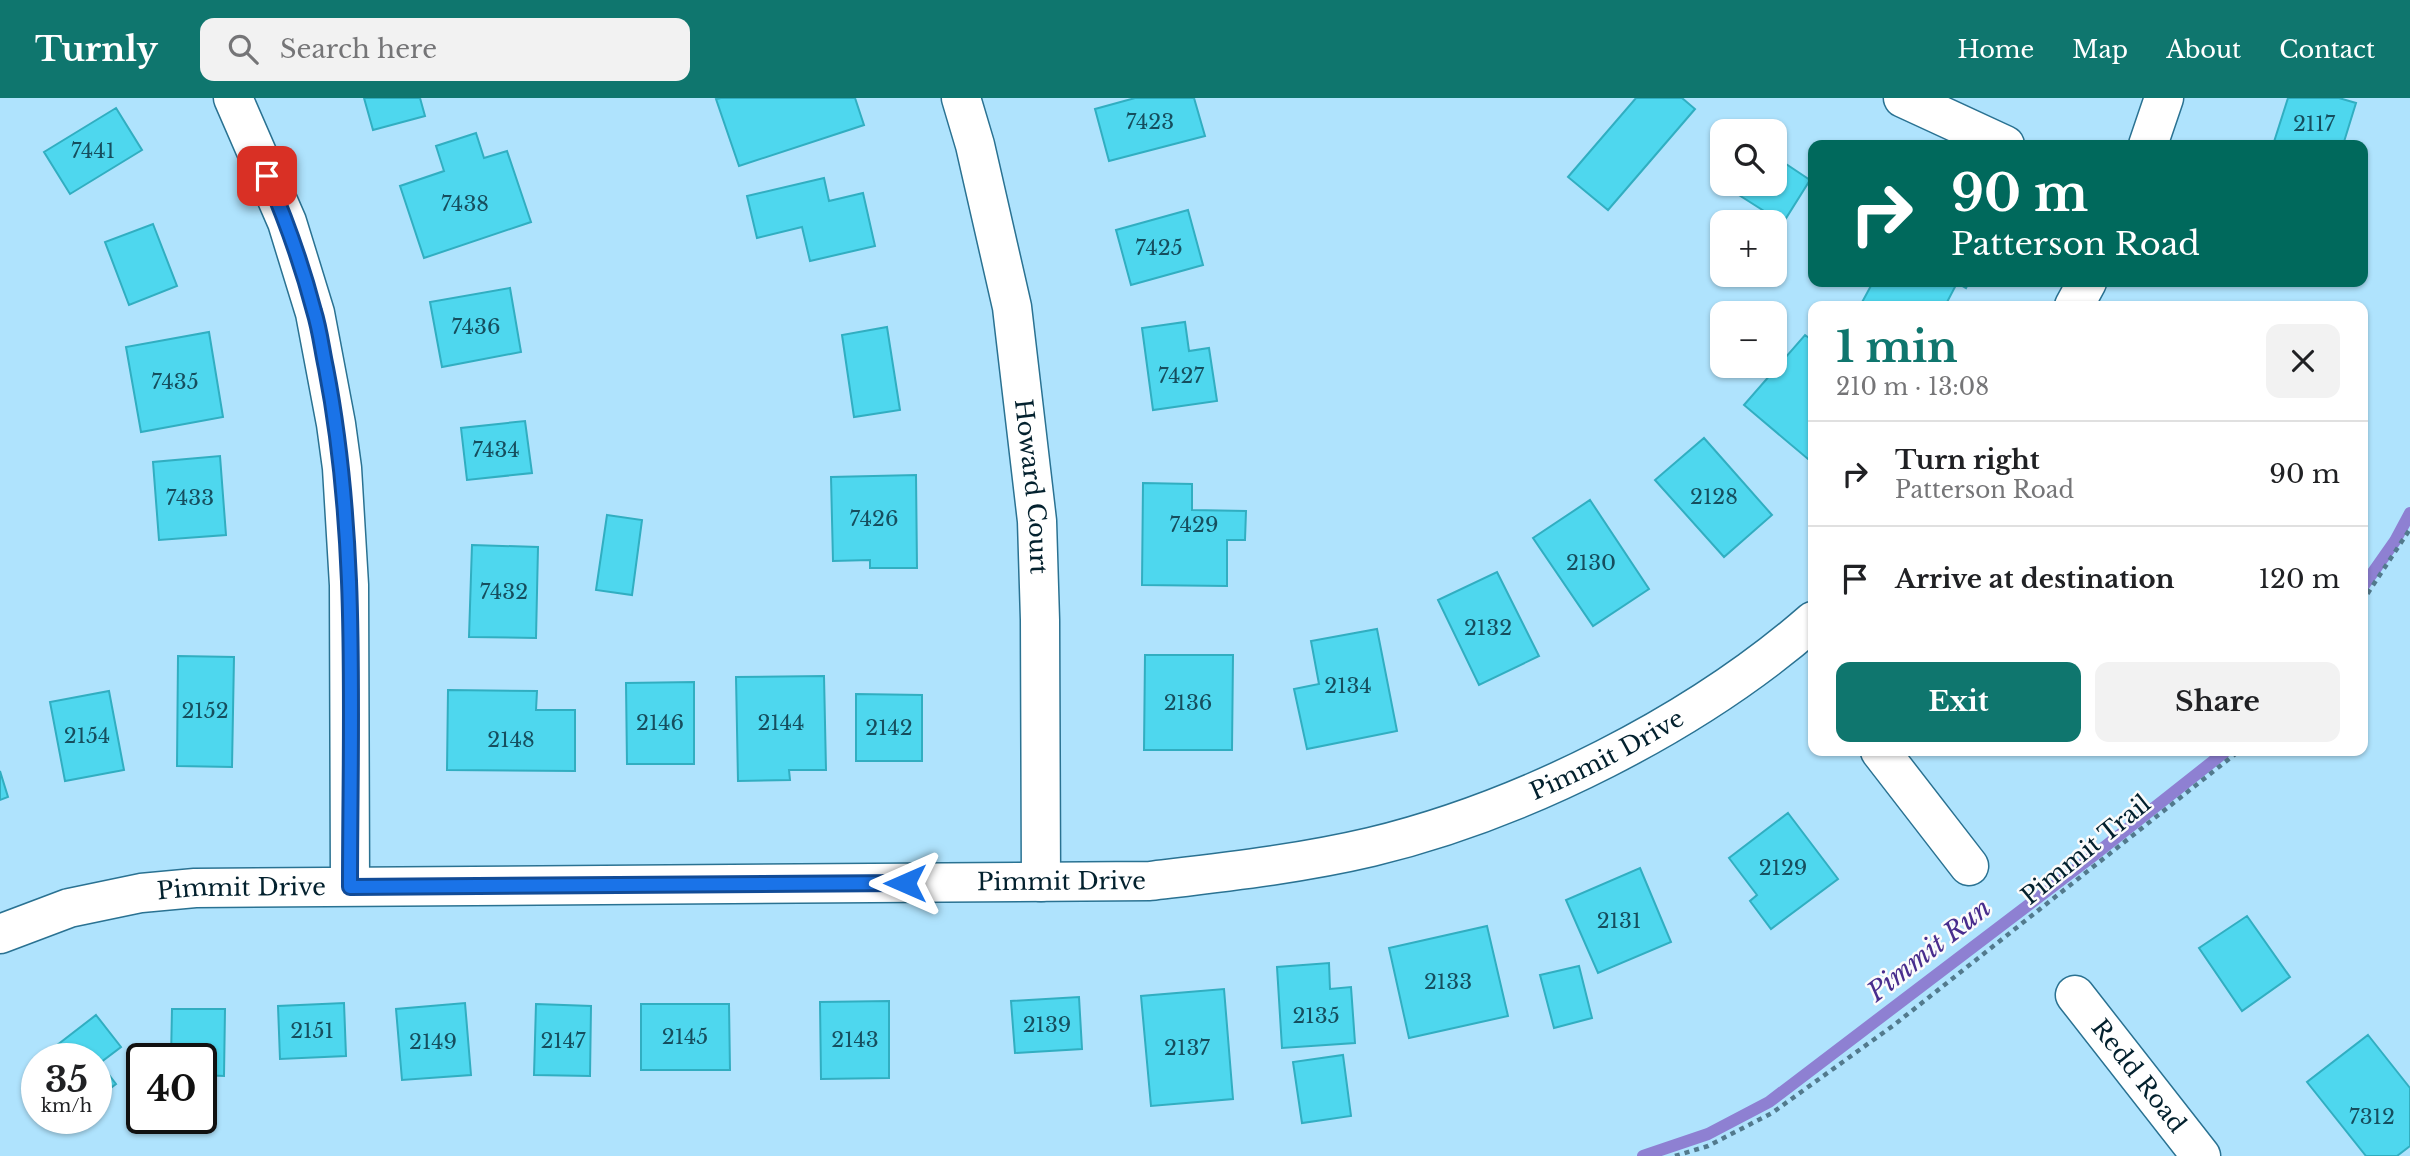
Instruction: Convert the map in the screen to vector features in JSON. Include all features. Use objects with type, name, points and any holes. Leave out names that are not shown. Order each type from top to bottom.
[{"type":"street","points":[[233,98],[287,222],[315,313],[336,424],[349,585],[350,887]]},
{"type":"street","name":"Howard Court","points":[[961,98],[975,145],[1012,307],[1037,521],[1041,882]]},
{"type":"street","points":[[1903,98],[1994,140]]},
{"type":"street","points":[[2150,140],[2164,98]]},
{"type":"street","name":"Pimmit Drive","points":[[0,934],[69,908],[141,893],[195,888],[1150,881],[1260,869],[1372,847],[1466,819],[1533,793],[1626,748],[1806,641]]},
{"type":"street","points":[[1884,756],[1969,866]]},
{"type":"street","name":"Redd Road","points":[[2075,995],[2201,1156]]},
{"type":"path","points":[[2368,593],[2410,528]]},
{"type":"path","name":"Pimmit Trail","points":[[1675,1156],[1708,1146],[1783,1105],[1894,1025],[2233,756]]},
{"type":"building","points":[[364,98],[420,98],[425,116],[373,130]]},
{"type":"building","points":[[855,98],[864,125],[739,166],[716,99]]},
{"type":"building","points":[[1135,98],[1194,98],[1205,136],[1109,161],[1095,109]]},
{"type":"building","points":[[1636,98],[1682,98],[1695,109],[1608,210],[1568,177]]},
{"type":"building","points":[[2288,98],[2339,98],[2356,103],[2345,140],[2275,140]]},
{"type":"building","points":[[116,108],[142,150],[70,194],[44,152]]},
{"type":"building","points":[[476,133],[484,158],[507,151],[531,222],[424,258],[400,186],[444,171],[436,146]]},
{"type":"building","points":[[1787,165],[1808,179],[1808,183],[1787,217],[1787,210],[1763,210],[1740,196],[1787,196]]},
{"type":"building","points":[[824,178],[829,201],[863,193],[875,246],[810,261],[802,227],[757,238],[747,196]]},
{"type":"building","points":[[1188,210],[1203,265],[1131,285],[1116,230]]},
{"type":"building","points":[[153,224],[177,286],[129,305],[105,242]]},
{"type":"building","points":[[1870,287],[1955,287],[1948,301],[1863,301]]},
{"type":"building","points":[[510,288],[521,352],[442,367],[430,302]]},
{"type":"building","points":[[1185,322],[1189,351],[1209,348],[1217,401],[1153,410],[1142,328]]},
{"type":"building","points":[[887,327],[900,410],[854,417],[842,335]]},
{"type":"building","points":[[209,332],[223,417],[141,432],[126,347]]},
{"type":"building","points":[[1805,335],[1808,337],[1808,459],[1744,405],[1768,378],[1787,378],[1787,356]]},
{"type":"building","points":[[525,421],[532,473],[467,480],[461,428]]},
{"type":"building","points":[[1704,438],[1772,515],[1724,557],[1655,480]]},
{"type":"building","points":[[220,456],[226,535],[159,540],[153,462]]},
{"type":"building","points":[[916,475],[917,568],[870,568],[870,560],[833,561],[831,477]]},
{"type":"building","points":[[1143,483],[1192,484],[1192,510],[1246,511],[1245,540],[1227,540],[1227,586],[1142,585]]},
{"type":"building","points":[[1590,500],[1649,589],[1593,626],[1533,538]]},
{"type":"building","points":[[607,515],[642,520],[632,595],[596,590]]},
{"type":"building","points":[[472,545],[538,547],[536,638],[469,637]]},
{"type":"building","points":[[1497,572],[1539,656],[1479,685],[1438,600]]},
{"type":"building","points":[[1377,629],[1397,731],[1307,749],[1294,689],[1319,684],[1311,641]]},
{"type":"building","points":[[1145,655],[1233,655],[1232,750],[1144,750]]},
{"type":"building","points":[[178,656],[234,657],[232,767],[177,766]]},
{"type":"building","points":[[824,676],[826,770],[789,770],[790,780],[738,781],[736,677]]},
{"type":"building","points":[[694,682],[694,764],[627,764],[626,683]]},
{"type":"building","points":[[448,690],[537,691],[536,710],[575,710],[575,771],[447,770]]},
{"type":"building","points":[[109,691],[124,770],[65,781],[50,702]]},
{"type":"building","points":[[856,694],[922,695],[922,761],[856,761]]},
{"type":"building","points":[[0,771],[8,797],[0,800]]},
{"type":"building","points":[[1788,813],[1838,879],[1771,929],[1750,901],[1757,895],[1729,858]]},
{"type":"building","points":[[1640,868],[1671,942],[1598,973],[1566,900]]},
{"type":"building","points":[[2247,916],[2290,977],[2242,1011],[2199,948]]},
{"type":"building","points":[[1487,926],[1508,1016],[1409,1038],[1389,948]]},
{"type":"building","points":[[1329,963],[1330,989],[1351,987],[1355,1043],[1282,1048],[1277,967]]},
{"type":"building","points":[[1579,966],[1592,1018],[1554,1028],[1540,975]]},
{"type":"building","points":[[1224,989],[1233,1099],[1151,1106],[1141,996]]},
{"type":"building","points":[[1079,997],[1082,1049],[1015,1053],[1011,1001]]},
{"type":"building","points":[[889,1001],[889,1078],[821,1079],[820,1002]]},
{"type":"building","points":[[344,1003],[346,1056],[280,1059],[278,1006]]},
{"type":"building","points":[[465,1003],[471,1075],[402,1080],[396,1009]]},
{"type":"building","points":[[536,1004],[591,1006],[590,1076],[534,1075]]},
{"type":"building","points":[[641,1004],[729,1004],[730,1070],[641,1070]]},
{"type":"building","points":[[172,1009],[225,1009],[224,1076],[217,1076],[217,1043],[171,1043]]},
{"type":"building","points":[[96,1015],[121,1047],[112,1054],[112,1043],[60,1043]]},
{"type":"building","points":[[2368,1035],[2410,1088],[2410,1146],[2397,1156],[2366,1156],[2307,1082]]},
{"type":"building","points":[[1343,1055],[1351,1116],[1302,1123],[1293,1062]]},
{"type":"waterway","name":"Pimmit Run","points":[[2368,579],[2395,541],[2410,513]]},
{"type":"waterway","name":"Pimmit Run","points":[[1643,1156],[1708,1134],[1769,1102],[2093,856],[2220,756]]},
{"type":"route","points":[[267,176],[287,222],[315,313],[342,468],[349,585],[350,887],[905,883]]}]
